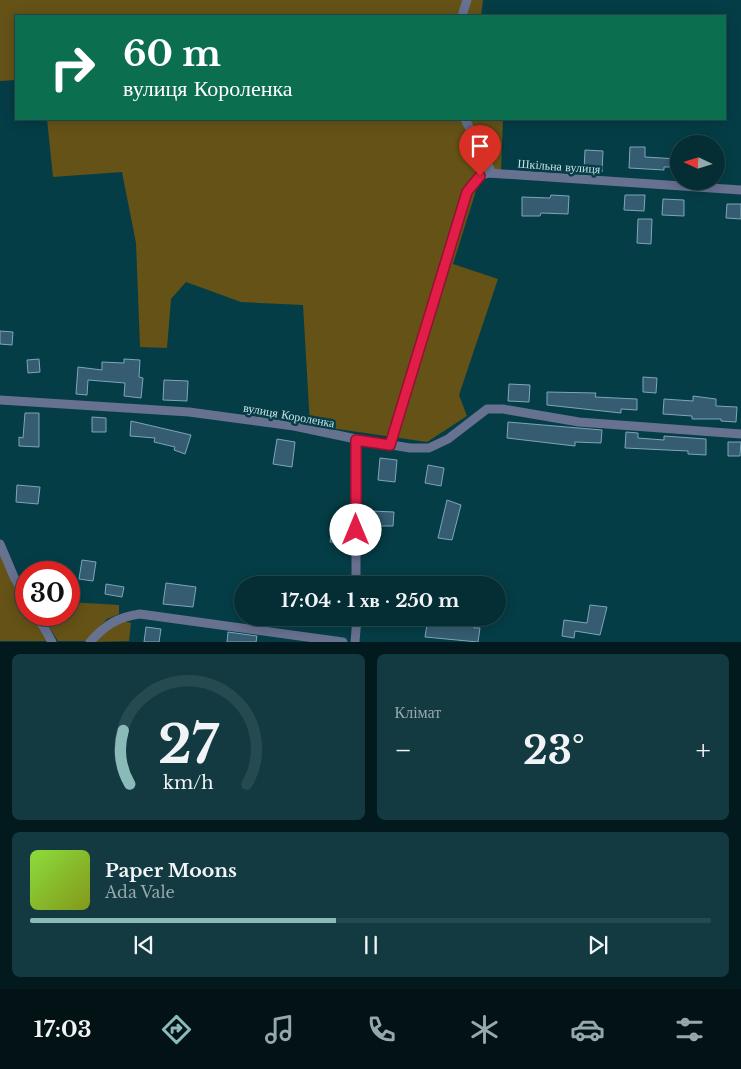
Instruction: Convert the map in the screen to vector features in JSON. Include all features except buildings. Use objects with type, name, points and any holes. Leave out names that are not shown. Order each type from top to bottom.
[{"type":"street","points":[[462,15],[466,0]]},
{"type":"street","points":[[390,445],[467,192],[480,176],[492,174],[465,120]]},
{"type":"street","name":"Шкільна вулиця","points":[[492,174],[741,190]]},
{"type":"street","name":"вулиця Короленка","points":[[0,400],[189,412],[294,426],[356,440],[429,448],[448,439],[487,409],[503,409],[579,422],[741,434]]},
{"type":"street","points":[[356,440],[356,576]]},
{"type":"street","points":[[0,544],[15,579]]},
{"type":"street","points":[[90,642],[106,625],[127,616],[140,614],[343,642]]},
{"type":"street","points":[[43,626],[52,642]]},
{"type":"street","points":[[355,642],[356,626]]},
{"type":"shaded area","points":[[0,0],[483,0],[481,15],[15,15],[15,80],[0,81]]},
{"type":"shaded area","points":[[47,120],[503,120],[501,172],[480,178],[453,264],[498,279],[459,395],[467,416],[427,442],[310,425],[303,305],[241,302],[186,282],[171,299],[167,348],[140,347],[136,243],[122,172],[53,177]]},
{"type":"shaded area","points":[[0,553],[15,582],[15,626],[39,626],[48,641],[0,641]]},
{"type":"shaded area","points":[[80,603],[119,605],[119,614],[107,619],[86,641],[58,641],[48,626],[80,626]]},
{"type":"shaded area","points":[[123,621],[131,623],[129,641],[93,642],[100,635]]},
{"type":"route","points":[[356,530],[356,440],[390,445],[467,192],[480,176]]}]
